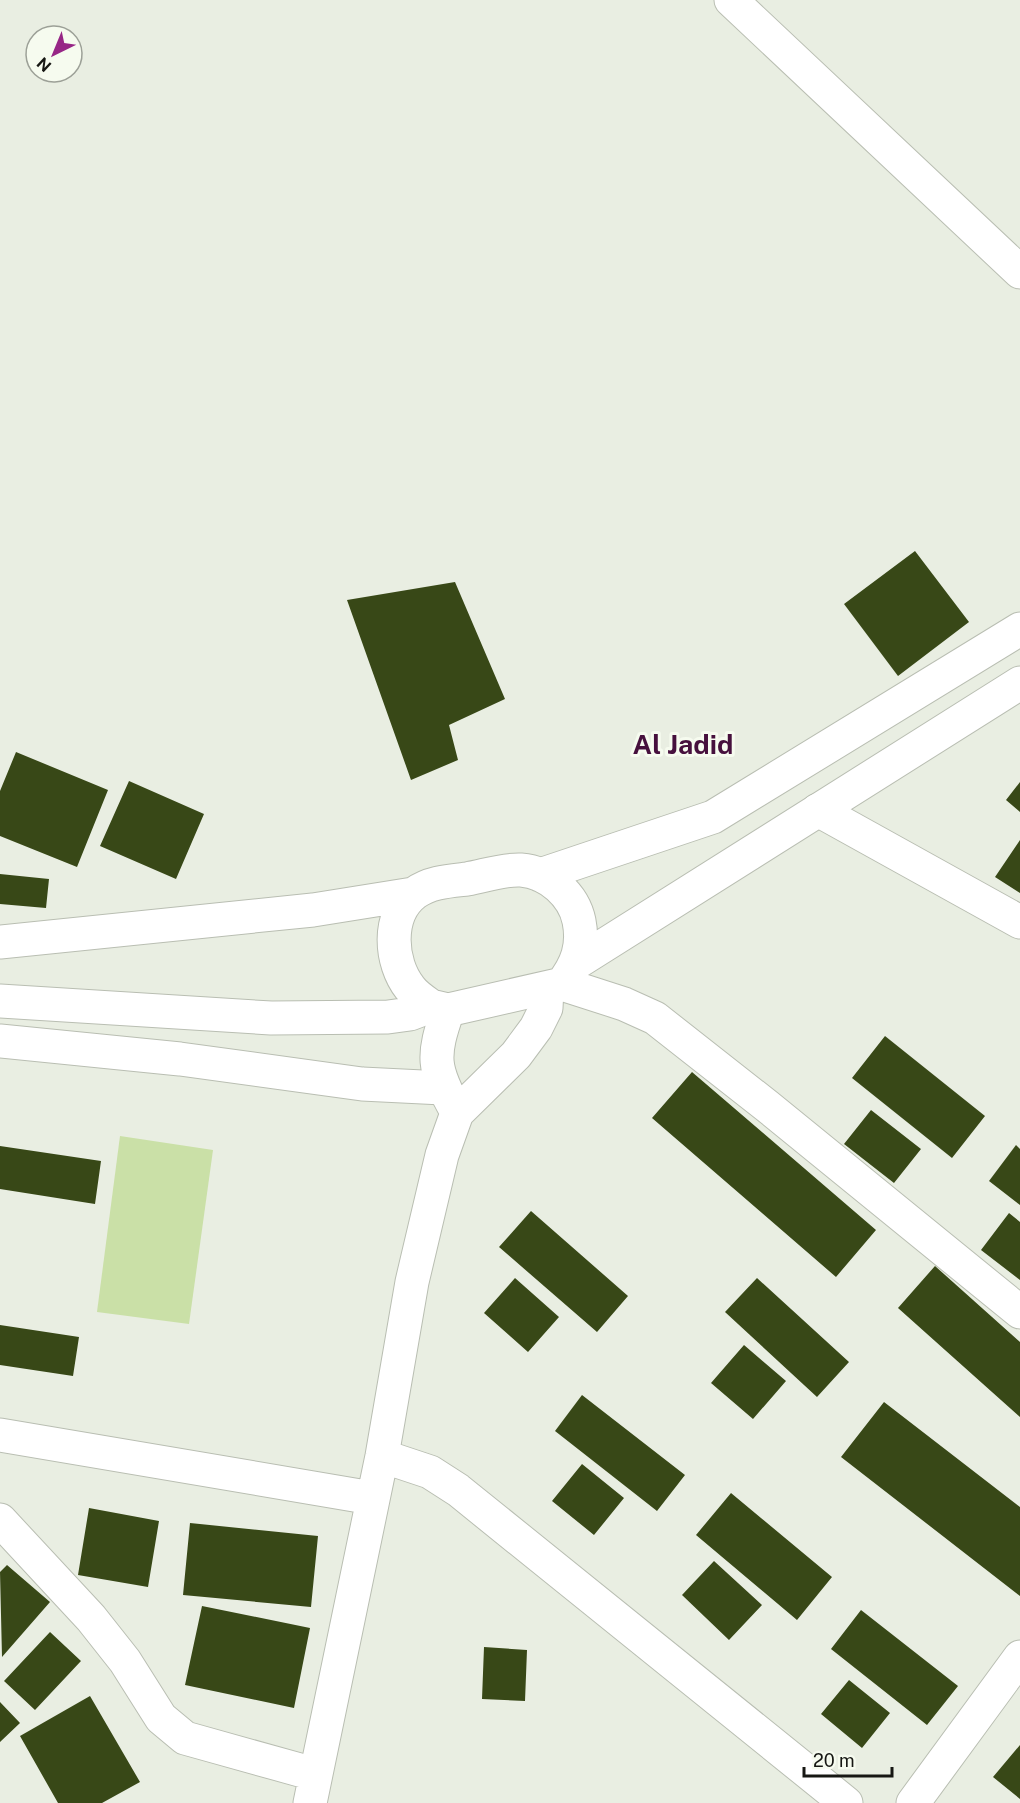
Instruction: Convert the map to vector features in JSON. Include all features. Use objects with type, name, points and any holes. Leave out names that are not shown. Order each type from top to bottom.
[{"type":"street","points":[[731,0],[1020,272]]},
{"type":"street","points":[[540,875],[713,817],[1020,629]]},
{"type":"street","points":[[0,1001],[271,1018],[388,1017],[439,1008],[562,978],[818,810],[1020,683]]},
{"type":"street","points":[[818,810],[1020,922]]},
{"type":"street","points":[[0,942],[313,910],[413,894],[431,884],[521,870],[540,875],[562,889],[577,911],[582,937],[536,1028],[516,1055],[450,1101],[362,1084],[180,1059],[0,1041]]},
{"type":"street","points":[[413,894],[399,916],[393,941],[398,967],[411,989],[439,1008]]},
{"type":"street","points":[[562,978],[655,1018],[1020,1312]]},
{"type":"street","points":[[0,1520],[91,1618],[125,1661],[161,1718],[171,1729],[185,1737],[312,1789],[382,1456],[412,1282],[442,1155],[450,1101],[437,1068],[439,1008]]},
{"type":"street","points":[[0,1435],[372,1498]]},
{"type":"street","points":[[382,1456],[430,1472],[458,1490],[846,1803]]},
{"type":"street","points":[[913,1803],[1020,1657]]},
{"type":"green space","points":[[120,1136],[213,1150],[189,1324],[97,1312]]},
{"type":"building","points":[[915,551],[969,622],[898,676],[844,604]]},
{"type":"building","points":[[455,582],[505,699],[449,725],[458,760],[411,780],[347,600]]},
{"type":"building","points":[[16,752],[108,790],[77,867],[0,836],[0,791]]},
{"type":"building","points":[[129,781],[204,814],[176,879],[100,846]]},
{"type":"building","points":[[1020,782],[1020,812],[1006,800]]},
{"type":"building","points":[[1020,840],[1020,893],[995,877]]},
{"type":"building","points":[[0,874],[49,879],[46,908],[0,904]]},
{"type":"building","points":[[885,1036],[985,1116],[952,1158],[852,1078]]},
{"type":"building","points":[[692,1072],[876,1230],[836,1277],[652,1118]]},
{"type":"building","points":[[871,1110],[921,1149],[894,1183],[844,1144]]},
{"type":"building","points":[[1016,1145],[1020,1149],[1020,1205],[989,1181]]},
{"type":"building","points":[[0,1146],[101,1161],[95,1204],[0,1189]]},
{"type":"building","points":[[531,1211],[628,1296],[597,1332],[499,1247]]},
{"type":"building","points":[[1009,1213],[1020,1222],[1020,1280],[981,1250]]},
{"type":"building","points":[[935,1266],[1020,1342],[1020,1417],[898,1308]]},
{"type":"building","points":[[515,1278],[559,1317],[528,1352],[484,1313]]},
{"type":"building","points":[[757,1278],[849,1362],[817,1397],[725,1312]]},
{"type":"building","points":[[0,1325],[79,1337],[73,1376],[0,1365]]},
{"type":"building","points":[[744,1345],[786,1381],[753,1419],[711,1383]]},
{"type":"building","points":[[582,1395],[685,1475],[657,1511],[555,1431]]},
{"type":"building","points":[[884,1402],[1020,1507],[1020,1596],[841,1457]]},
{"type":"building","points":[[582,1464],[624,1498],[594,1535],[552,1501]]},
{"type":"building","points":[[731,1493],[832,1577],[797,1620],[696,1535]]},
{"type":"building","points":[[89,1508],[159,1521],[148,1587],[78,1575]]},
{"type":"building","points":[[190,1523],[318,1536],[311,1607],[183,1595]]},
{"type":"building","points":[[714,1561],[762,1605],[729,1640],[682,1595]]},
{"type":"building","points":[[7,1565],[50,1602],[2,1657],[0,1572]]},
{"type":"building","points":[[202,1606],[310,1628],[294,1708],[185,1685]]},
{"type":"building","points":[[861,1610],[958,1686],[927,1725],[831,1649]]},
{"type":"building","points":[[50,1632],[81,1661],[35,1710],[4,1681]]},
{"type":"building","points":[[484,1647],[527,1650],[525,1701],[482,1699]]},
{"type":"building","points":[[849,1680],[890,1713],[862,1748],[821,1714]]},
{"type":"building","points":[[90,1696],[140,1782],[102,1803],[58,1803],[20,1736]]},
{"type":"building","points":[[0,1702],[20,1723],[0,1742]]},
{"type":"building","points":[[1020,1745],[1020,1799],[993,1777]]},
{"type":"district","name":"Al Jadid","points":[[683,744]]}]
